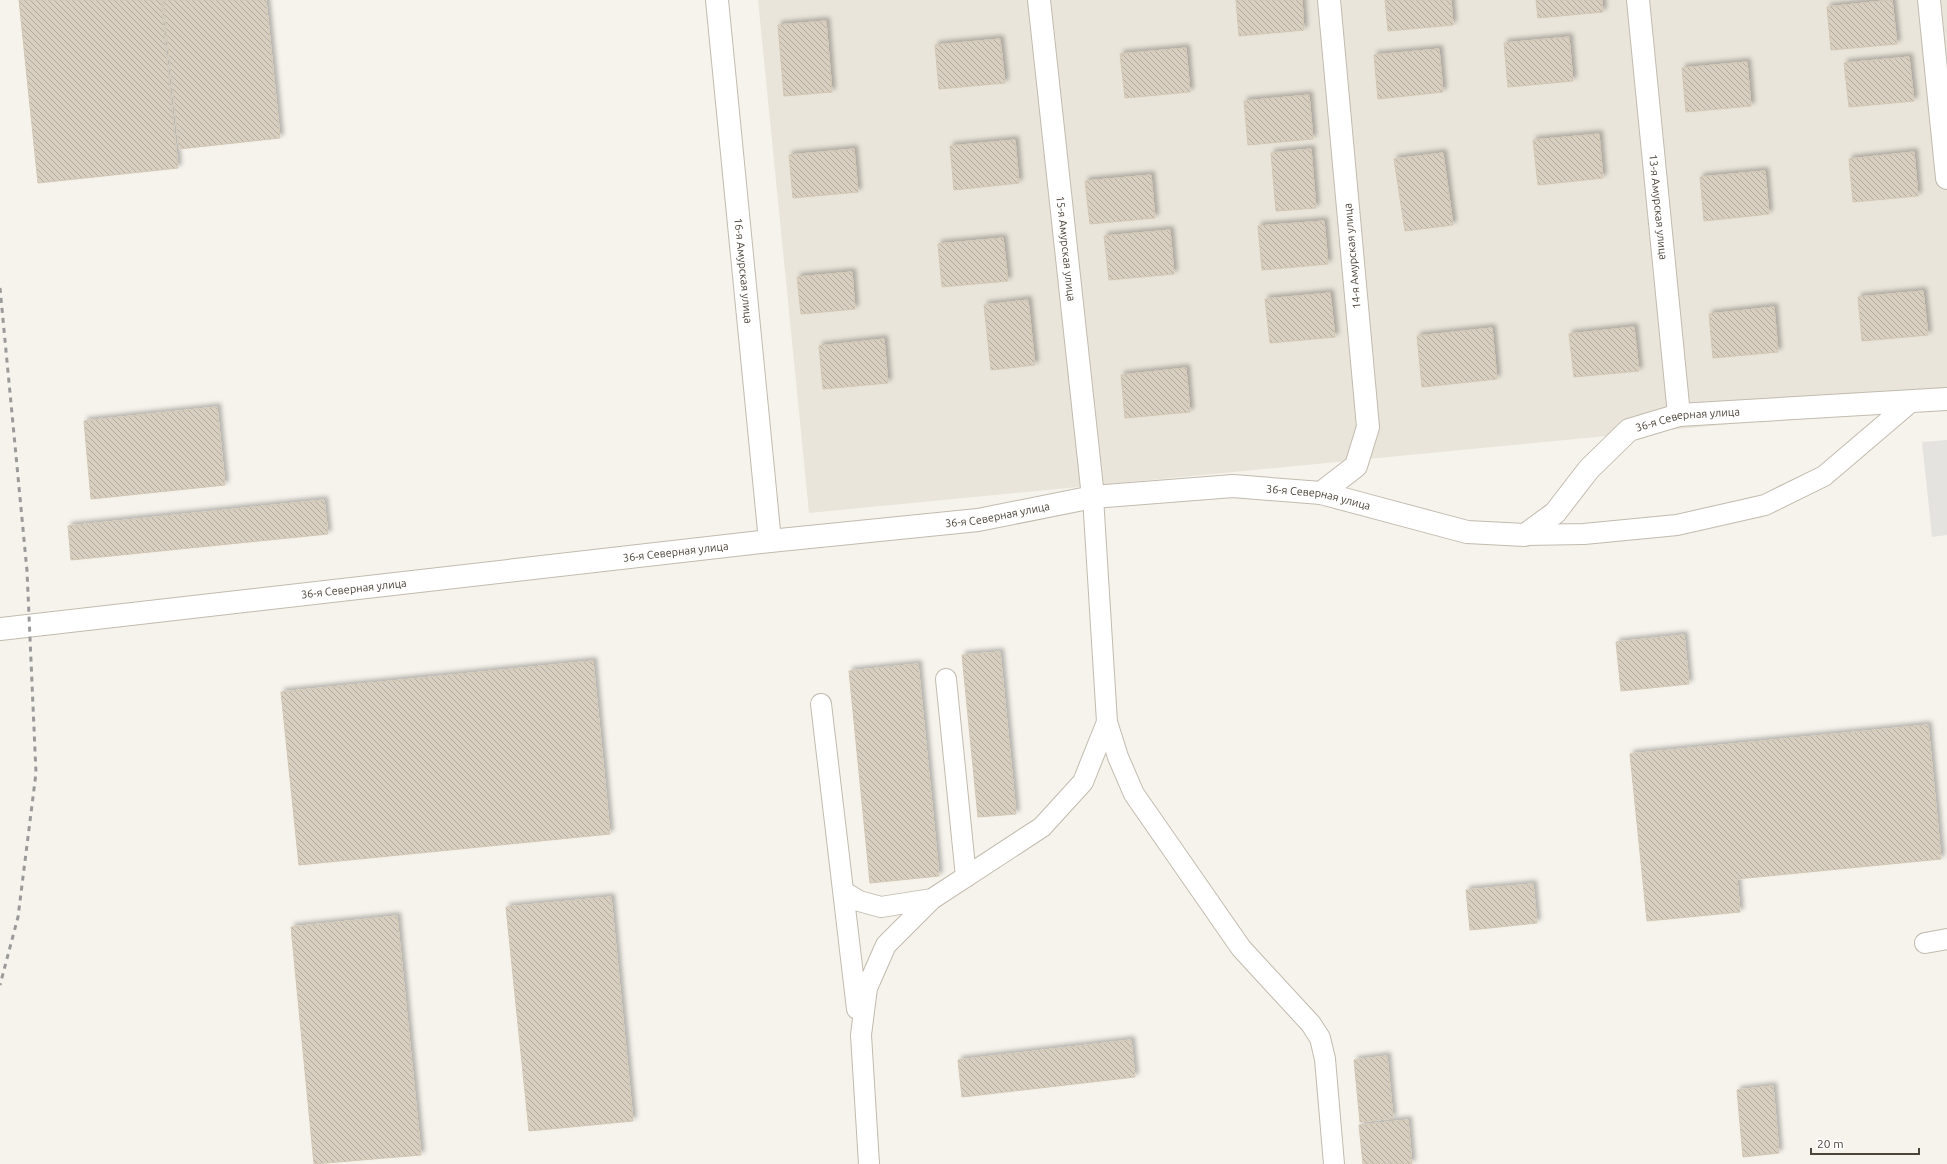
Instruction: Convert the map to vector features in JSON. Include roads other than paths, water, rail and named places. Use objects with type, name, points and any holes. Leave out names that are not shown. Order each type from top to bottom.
[{"type":"street","name":"16-я Амурская улица","points":[[717,0],[770,541]]},
{"type":"street","name":"15-я Амурская улица","points":[[1039,0],[1093,497]]},
{"type":"street","name":"14-я Амурская улица","points":[[1320,493],[1356,466],[1368,427],[1329,0]]},
{"type":"street","name":"13-я Амурская улица","points":[[1638,0],[1679,415]]},
{"type":"street","points":[[1930,0],[1947,178]]},
{"type":"street","name":"36-я Северная улица","points":[[0,629],[770,541],[978,520],[1093,497],[1233,486],[1320,493],[1467,532],[1525,535],[1554,513],[1590,469],[1629,430],[1679,415],[1947,400]]},
{"type":"lane","points":[[1525,535],[1584,534],[1678,525],[1765,505],[1824,476],[1912,401]]},
{"type":"lane","points":[[1093,497],[1107,722],[1118,758],[1134,794],[1241,948],[1311,1024],[1320,1038],[1324,1059],[1334,1164]]},
{"type":"lane","points":[[946,679],[966,877]]},
{"type":"lane","points":[[821,704],[860,1035],[869,1164]]},
{"type":"lane","points":[[860,1035],[867,988],[886,946],[932,899],[1042,828],[1083,782],[1107,722]]},
{"type":"lane","points":[[843,891],[859,901],[881,907],[932,899]]},
{"type":"lane","points":[[1925,943],[1947,939]]},
{"type":"railway","points":[[0,288],[27,571],[36,773],[18,917],[0,985]]}]
